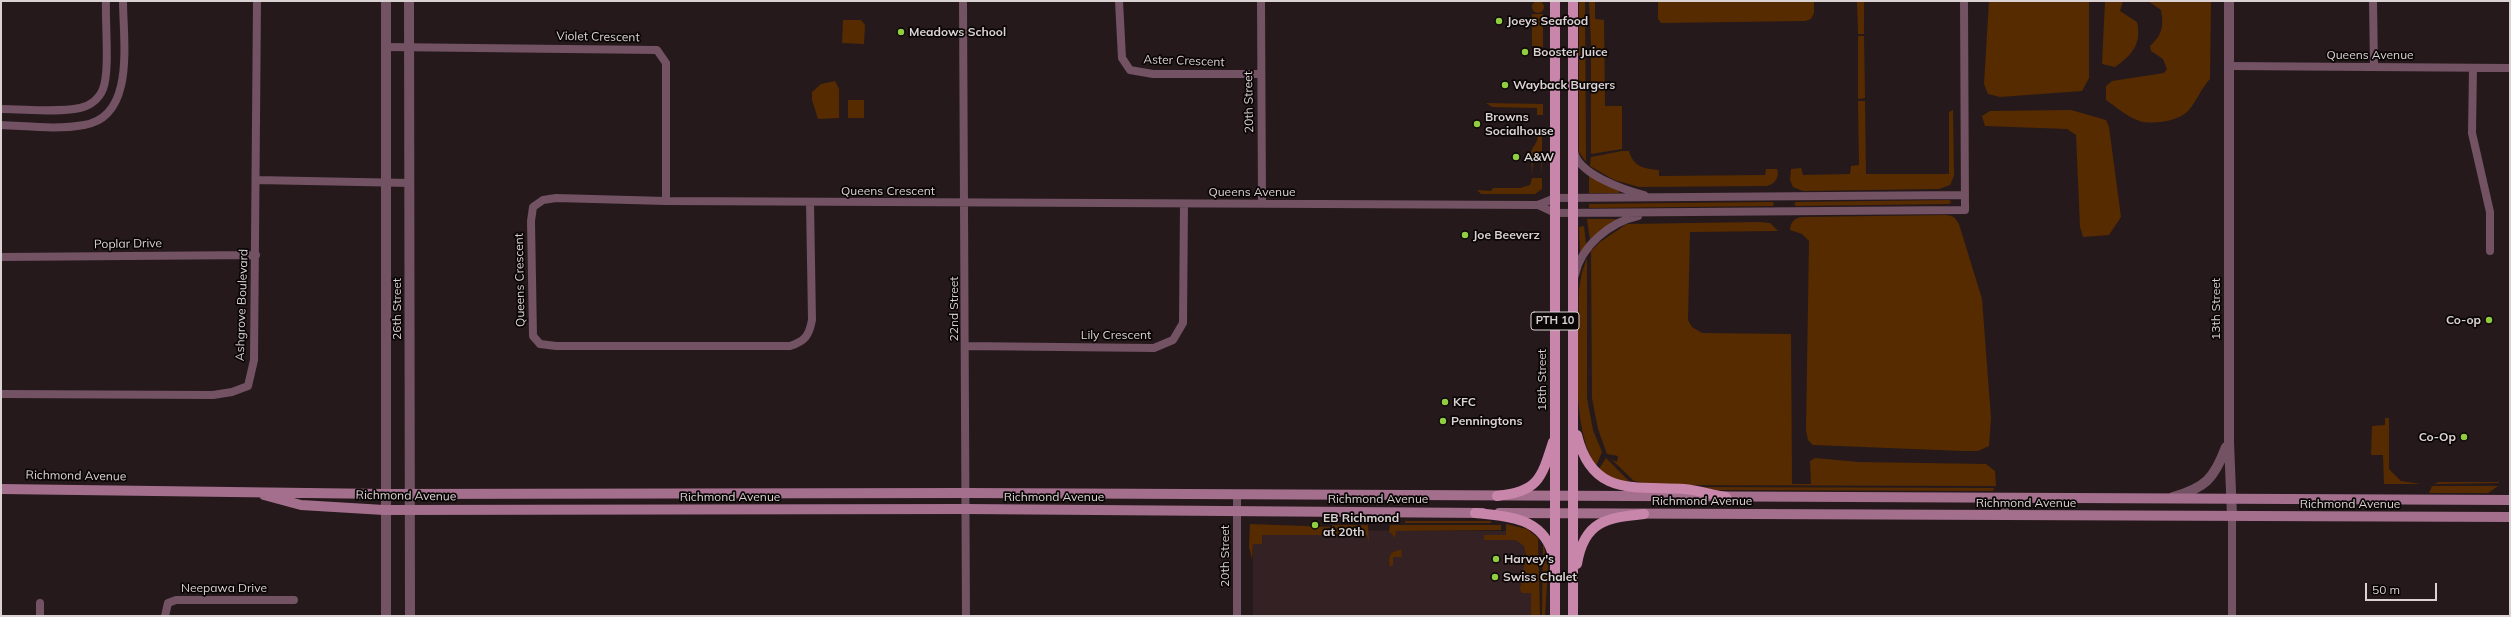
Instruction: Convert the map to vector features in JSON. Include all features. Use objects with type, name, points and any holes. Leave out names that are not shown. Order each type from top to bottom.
[{"type":"main road","name":"18th Street","points":[[1555,1],[1555,616]]},
{"type":"main road","name":"PTH 10","points":[[1573,1],[1573,616]]},
{"type":"main road","points":[[1573,415],[1584,458],[1594,471],[1607,482],[1625,487],[1690,489],[1726,497]]},
{"type":"main road","points":[[1497,496],[1527,490],[1538,481],[1544,471],[1555,429]]},
{"type":"main road","name":"Richmond Avenue","points":[[1,489],[247,491],[384,494],[967,493],[2510,500]]},
{"type":"main road","name":"Richmond Avenue","points":[[247,491],[301,505],[384,510],[966,510],[2005,516],[2510,517]]},
{"type":"main road","points":[[1475,513],[1514,518],[1537,527],[1548,541],[1555,567]]},
{"type":"main road","points":[[1573,598],[1580,549],[1589,532],[1607,520],[1644,514]]},
{"type":"street","points":[[1,109],[72,109],[91,104],[98,97],[105,83],[106,1]]},
{"type":"street","points":[[1,125],[74,126],[94,123],[108,113],[117,101],[122,83],[123,1]]},
{"type":"street","name":"Ashgrove Boulevard","points":[[1,394],[213,395],[232,392],[248,386],[254,360],[257,1]]},
{"type":"street","name":"26th Street","points":[[386,1],[384,494],[386,616]]},
{"type":"street","name":"26th Street","points":[[409,1],[410,616]]},
{"type":"street","name":"22nd Street","points":[[963,1],[966,203],[966,616]]},
{"type":"street","name":"Aster Crescent","points":[[1119,1],[1122,58],[1130,70],[1153,74],[1261,74]]},
{"type":"street","name":"20th Street","points":[[1261,1],[1262,204]]},
{"type":"street","points":[[1538,205],[1555,213],[1965,210],[1964,1]]},
{"type":"street","name":"13th Street","points":[[2229,1],[2228,442],[2232,516],[2232,616]]},
{"type":"street","points":[[2373,1],[2374,67]]},
{"type":"street","name":"Violet Crescent","points":[[385,47],[410,46],[657,50],[666,63],[666,201]]},
{"type":"street","name":"Queens Avenue","points":[[2229,66],[2510,68]]},
{"type":"street","points":[[2473,68],[2472,133],[2490,212],[2490,251]]},
{"type":"street","points":[[1573,142],[1576,160],[1592,173],[1618,187],[1655,198]]},
{"type":"street","points":[[256,180],[410,182]]},
{"type":"street","points":[[1538,205],[1555,198],[1964,195]]},
{"type":"street","name":"Queens Crescent","points":[[810,202],[812,320],[809,335],[801,343],[790,346],[556,346],[540,344],[533,336],[531,319],[531,221],[533,207],[543,200],[556,198],[666,201],[966,203]]},
{"type":"street","name":"Queens Avenue","points":[[966,203],[1538,205]]},
{"type":"street","name":"Lily Crescent","points":[[966,346],[1154,348],[1173,340],[1183,323],[1184,204]]},
{"type":"street","points":[[1573,293],[1577,266],[1594,242],[1620,222],[1657,213]]},
{"type":"street","name":"Poplar Drive","points":[[1,257],[256,255]]},
{"type":"street","points":[[2167,499],[2192,491],[2209,481],[2218,469],[2228,442]]},
{"type":"street","name":"20th Street","points":[[1237,495],[1237,616]]},
{"type":"street","points":[[2005,497],[2005,516]]},
{"type":"street","name":"Neepawa Drive","points":[[165,616],[168,603],[176,600],[294,600]]},
{"type":"street","points":[[40,603],[40,616]]},
{"type":"shaded area","points":[[1536,1],[1540,1],[1544,7],[1540,13],[1536,13],[1532,9],[1532,5]]},
{"type":"shaded area","points":[[1579,1],[1585,1],[1586,162],[1579,152]]},
{"type":"shaded area","points":[[1589,1],[1595,1],[1595,19],[1604,20],[1605,106],[1622,106],[1622,149],[1591,154],[1591,42]]},
{"type":"shaded area","points":[[1658,1],[1814,1],[1814,13],[1811,19],[1805,21],[1661,23],[1658,19]]},
{"type":"shaded area","points":[[1857,1],[1864,1],[1864,34],[1858,34]]},
{"type":"shaded area","points":[[1989,1],[2089,1],[2089,78],[2082,91],[2000,97],[1988,94],[1984,84]]},
{"type":"shaded area","points":[[2105,1],[2123,1],[2120,11],[2137,22],[2137,43],[2131,53],[2115,67],[2102,64]]},
{"type":"shaded area","points":[[2148,1],[2211,1],[2210,79],[2185,114],[2172,120],[2149,123],[2133,118],[2106,100],[2106,86],[2112,81],[2164,73],[2167,69],[2163,59],[2151,51],[2150,46],[2160,34],[2162,21],[2161,10]]},
{"type":"shaded area","points":[[1532,14],[1543,14],[1543,47],[1532,46]]},
{"type":"shaded area","points":[[843,20],[861,20],[865,25],[864,44],[842,43]]},
{"type":"shaded area","points":[[1858,36],[1864,36],[1865,98],[1858,99]]},
{"type":"shaded area","points":[[835,81],[839,89],[839,118],[818,119],[812,100],[812,92],[821,84]]},
{"type":"shaded area","points":[[848,100],[864,100],[864,118],[848,118]]},
{"type":"shaded area","points":[[1858,101],[1865,101],[1866,174],[1949,174],[1949,112],[1953,110],[1954,176],[1950,185],[1939,189],[1803,191],[1793,187],[1790,180],[1791,169],[1801,168],[1803,175],[1850,174],[1851,166],[1859,165]]},
{"type":"shaded area","points":[[1486,103],[1543,104],[1543,115],[1537,115],[1537,108],[1492,107]]},
{"type":"shaded area","points":[[2071,110],[2106,120],[2109,127],[2121,217],[2109,235],[2083,237],[2080,227],[2076,135],[2067,129],[1985,126],[1982,116],[1990,111]]},
{"type":"shaded area","points":[[1539,129],[1542,130],[1542,175],[1541,162],[1533,162],[1532,176],[1531,151],[1537,141]]},
{"type":"shaded area","points":[[1629,151],[1633,161],[1640,166],[1659,170],[1659,176],[1765,175],[1766,169],[1777,169],[1778,175],[1774,182],[1767,186],[1639,187],[1614,180],[1590,166],[1591,157]]},
{"type":"shaded area","points":[[1589,175],[1619,191],[1619,193],[1589,193]]},
{"type":"shaded area","points":[[1532,178],[1542,178],[1542,189],[1535,194],[1481,194],[1477,190],[1491,191],[1493,188],[1520,188],[1530,185]]},
{"type":"shaded area","points":[[1950,200],[1951,203],[1948,204],[1796,206],[1794,204],[1796,202]]},
{"type":"shaded area","points":[[1774,203],[1773,206],[1589,208],[1589,204]]},
{"type":"shaded area","points":[[1947,215],[1954,217],[1959,224],[1982,299],[1991,418],[1989,446],[1978,451],[1963,451],[1813,445],[1808,440],[1806,430],[1809,241],[1802,234],[1790,230],[1792,223],[1797,218],[1802,217]]},
{"type":"shaded area","points":[[1587,219],[1615,219],[1616,220],[1590,240]]},
{"type":"shaded area","points":[[1770,223],[1778,231],[1690,232],[1688,320],[1692,327],[1702,333],[1791,334],[1792,484],[1811,484],[1810,461],[1815,458],[1859,462],[1986,464],[1995,471],[1996,486],[1655,485],[1634,481],[1611,459],[1617,462],[1618,456],[1607,454],[1598,429],[1592,398],[1591,251],[1600,242],[1627,224]]},
{"type":"shaded area","points":[[1584,226],[1586,244],[1580,253],[1579,227]]},
{"type":"shaded area","points":[[1587,258],[1587,398],[1593,430],[1602,452],[1596,466],[1588,449],[1582,428],[1577,380],[1579,289],[1582,272]]},
{"type":"shaded area","points":[[2385,418],[2389,418],[2389,469],[2401,481],[2421,484],[2384,484],[2383,455],[2371,455],[2372,426],[2385,425]]},
{"type":"shaded area","points":[[1606,458],[1630,482],[1619,482],[1599,469]]},
{"type":"shaded area","points":[[2439,482],[2499,482],[2499,483],[2434,484]]},
{"type":"shaded area","points":[[2432,486],[2498,486],[2488,493],[2429,493]]},
{"type":"shaded area","points":[[1701,487],[1994,488],[1993,491],[1716,490]]},
{"type":"shaded area","points":[[1405,521],[1491,521],[1491,523],[1405,523]]},
{"type":"shaded area","points":[[1250,524],[1332,527],[1332,525],[1368,525],[1369,543],[1367,535],[1262,535],[1262,544],[1253,544],[1252,560],[1249,547]]},
{"type":"shaded area","points":[[1506,524],[1527,529],[1538,538],[1540,616],[1531,616],[1531,593],[1522,593],[1520,590],[1526,554],[1524,546],[1516,540],[1484,540],[1484,535],[1506,535]]},
{"type":"shaded area","points":[[1390,525],[1501,525],[1501,530],[1396,531],[1395,538],[1389,531]]},
{"type":"shaded area","points":[[1253,530],[1523,531],[1536,616],[1253,616]]},
{"type":"shaded area","points":[[1543,542],[1548,567],[1545,616],[1542,616]]},
{"type":"shaded area","points":[[1401,549],[1402,557],[1393,557],[1393,565],[1390,567],[1389,560],[1391,553]]},
{"type":"place","name":"Joeys Seafood","points":[[1499,21]]},
{"type":"place","name":"Meadows School","points":[[901,32]]},
{"type":"place","name":"Booster Juice","points":[[1525,52]]},
{"type":"place","name":"Wayback Burgers","points":[[1505,85]]},
{"type":"place","name":"Browns Socialhouse","points":[[1477,124]]},
{"type":"place","name":"A&W","points":[[1516,157]]},
{"type":"place","name":"Joe Beeverz","points":[[1465,235]]},
{"type":"place","name":"Co-op","points":[[2489,320]]},
{"type":"place","name":"KFC","points":[[1445,402]]},
{"type":"place","name":"Penningtons","points":[[1443,421]]},
{"type":"place","name":"Co-Op","points":[[2464,437]]},
{"type":"place","name":"EB Richmond at 20th","points":[[1315,525]]},
{"type":"place","name":"Harvey's","points":[[1496,559]]},
{"type":"place","name":"Swiss Chalet","points":[[1495,577]]}]
